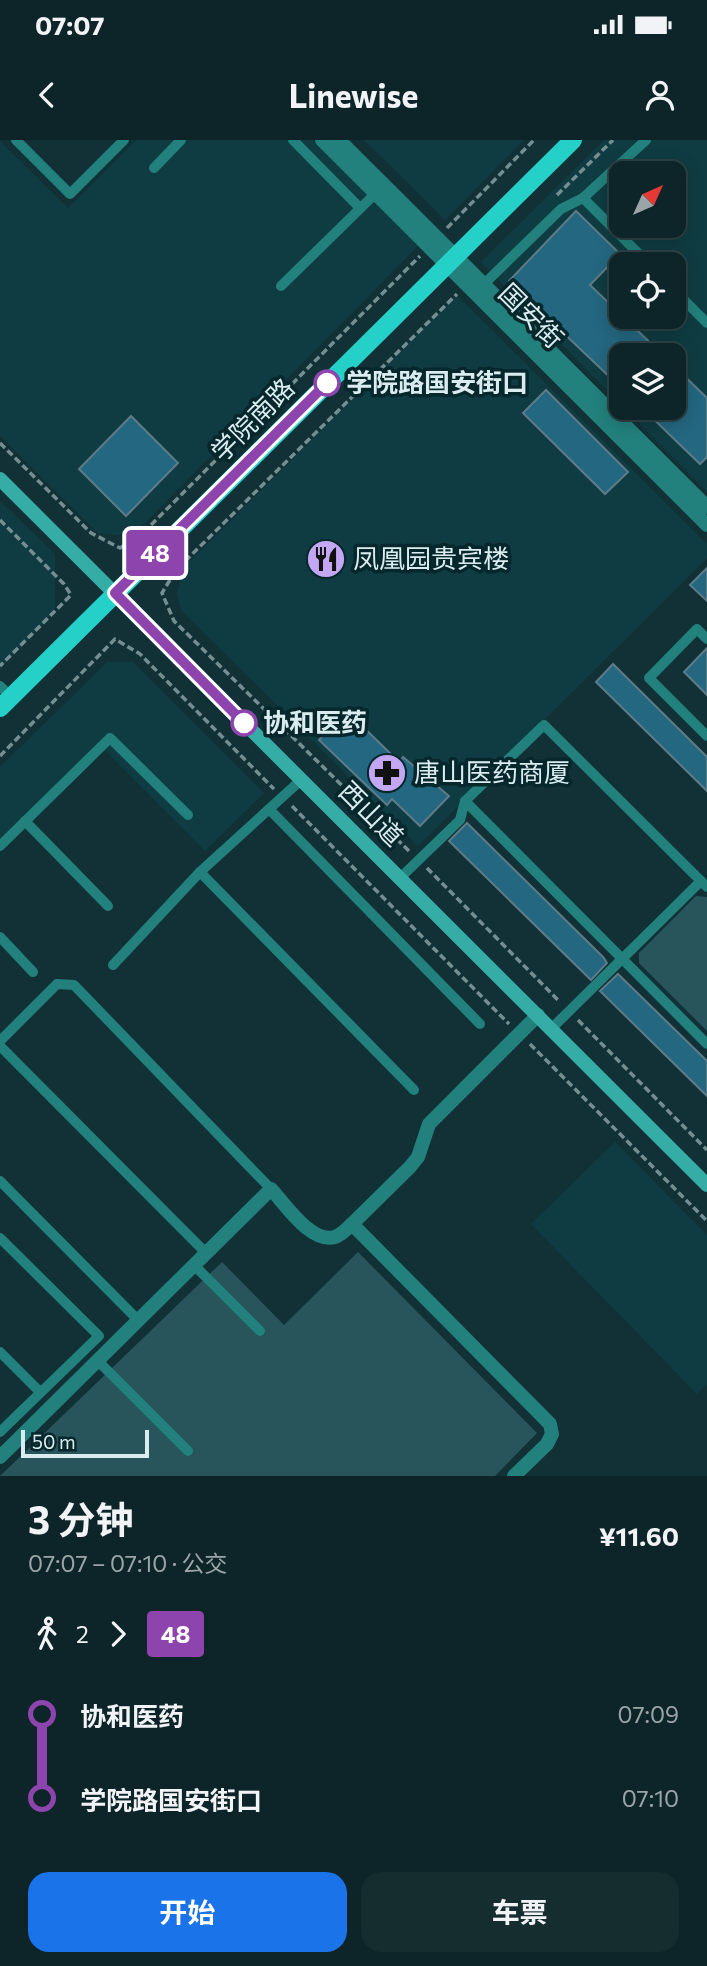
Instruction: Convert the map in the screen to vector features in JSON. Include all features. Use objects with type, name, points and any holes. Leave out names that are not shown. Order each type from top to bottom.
[{"type":"main road","name":"学院南路","points":[[4,697],[115,593],[573,140]]},
{"type":"street","name":"国安街","points":[[322,140],[375,194],[433,243]]},
{"type":"street","name":"国安街","points":[[339,140],[451,262],[466,285],[707,526]]},
{"type":"street","name":"国安街","points":[[451,262],[483,285],[707,507]]},
{"type":"street","name":"西山道","points":[[0,479],[707,1185]]},
{"type":"street","points":[[0,1457],[271,1189],[312,1232],[322,1237],[334,1238],[352,1224],[418,1157],[429,1124],[537,1016]]},
{"type":"street","points":[[352,1224],[550,1424],[552,1434],[547,1444],[514,1476]]},
{"type":"lane","points":[[16,140],[70,194],[124,140]]},
{"type":"lane","points":[[154,168],[181,140]]},
{"type":"lane","points":[[293,140],[360,208]]},
{"type":"lane","points":[[483,285],[561,209],[583,198],[646,140]]},
{"type":"lane","points":[[281,286],[375,194]]},
{"type":"lane","points":[[583,198],[637,252]]},
{"type":"lane","points":[[686,302],[707,323]]},
{"type":"lane","points":[[707,639],[697,629],[649,678],[707,736]]},
{"type":"lane","points":[[400,878],[460,820],[465,801],[544,724],[704,884],[551,1029]]},
{"type":"lane","points":[[0,846],[110,738],[188,815]]},
{"type":"lane","points":[[113,965],[200,873],[301,780]]},
{"type":"lane","points":[[465,801],[707,1044]]},
{"type":"lane","points":[[270,809],[480,1024]]},
{"type":"lane","points":[[25,821],[108,906]]},
{"type":"lane","points":[[200,873],[414,1090]]},
{"type":"lane","points":[[0,937],[33,971]]},
{"type":"lane","points":[[206,1253],[0,1044],[57,984],[74,985],[271,1189]]},
{"type":"lane","points":[[0,1181],[138,1320]]},
{"type":"lane","points":[[0,1238],[99,1336],[0,1432]]},
{"type":"lane","points":[[194,1265],[260,1331]]},
{"type":"lane","points":[[0,1352],[40,1392]]},
{"type":"lane","points":[[98,1361],[188,1451]]},
{"type":"path","points":[[0,443],[91,533],[120,548],[142,534],[534,140]]},
{"type":"path","points":[[554,198],[614,140]]},
{"type":"path","points":[[466,285],[176,570],[162,593],[174,621],[419,861],[707,1150]]},
{"type":"path","points":[[0,520],[64,584],[71,595],[0,666]]},
{"type":"path","points":[[0,756],[115,639],[140,654],[707,1221]]},
{"type":"shaded area","points":[[136,140],[312,140],[418,246],[136,532],[118,535],[98,533],[0,436],[0,141],[68,208]]},
{"type":"shaded area","points":[[364,140],[524,140],[445,220]]},
{"type":"shaded area","points":[[604,140],[707,140],[707,492],[636,420],[686,420],[686,343],[609,343],[609,393],[481,262]]},
{"type":"shaded area","points":[[457,295],[707,544],[707,558],[418,846],[181,610],[177,594],[184,567]]},
{"type":"shaded area","points":[[0,501],[55,554],[55,611],[0,669]]},
{"type":"shaded area","points":[[107,662],[133,662],[264,793],[205,851],[102,747],[0,846],[0,767]]},
{"type":"shaded area","points":[[696,896],[707,897],[707,1031],[639,963],[639,953]]},
{"type":"shaded area","points":[[615,1142],[707,1235],[707,1384],[697,1394],[531,1224]]},
{"type":"shaded area","points":[[358,1252],[537,1433],[495,1476],[0,1476],[222,1262],[284,1325]]},
{"type":"building","points":[[576,211],[618,252],[609,252],[609,265],[590,285],[609,303],[609,329],[636,329],[650,343],[609,343],[609,377],[509,281]]},
{"type":"building","points":[[686,378],[707,398],[707,457],[700,464],[654,420],[686,420]]},
{"type":"building","points":[[546,390],[628,472],[605,494],[523,413]]},
{"type":"building","points":[[131,416],[178,463],[126,516],[79,469]]},
{"type":"building","points":[[707,568],[707,601],[690,585]]},
{"type":"building","points":[[707,648],[707,695],[684,672]]},
{"type":"building","points":[[613,664],[707,757],[707,791],[596,682]]},
{"type":"building","name":"唐山医药商厦","points":[[352,716],[399,762],[403,757],[449,796],[420,826],[392,799],[387,805],[319,740],[337,718],[344,725]]},
{"type":"building","points":[[467,823],[603,957],[607,963],[591,980],[449,841]]},
{"type":"building","points":[[618,974],[707,1061],[707,1096],[600,991]]},
{"type":"bus line","name":"48","points":[[244,723],[115,593],[327,383]]},
{"type":"place","name":"学院路国安街口","points":[[327,383]]},
{"type":"place","name":"凤凰园贵宾楼","points":[[326,559]]},
{"type":"place","name":"协和医药","points":[[244,723]]},
{"type":"place","name":"唐山医药商厦","points":[[387,773]]}]
